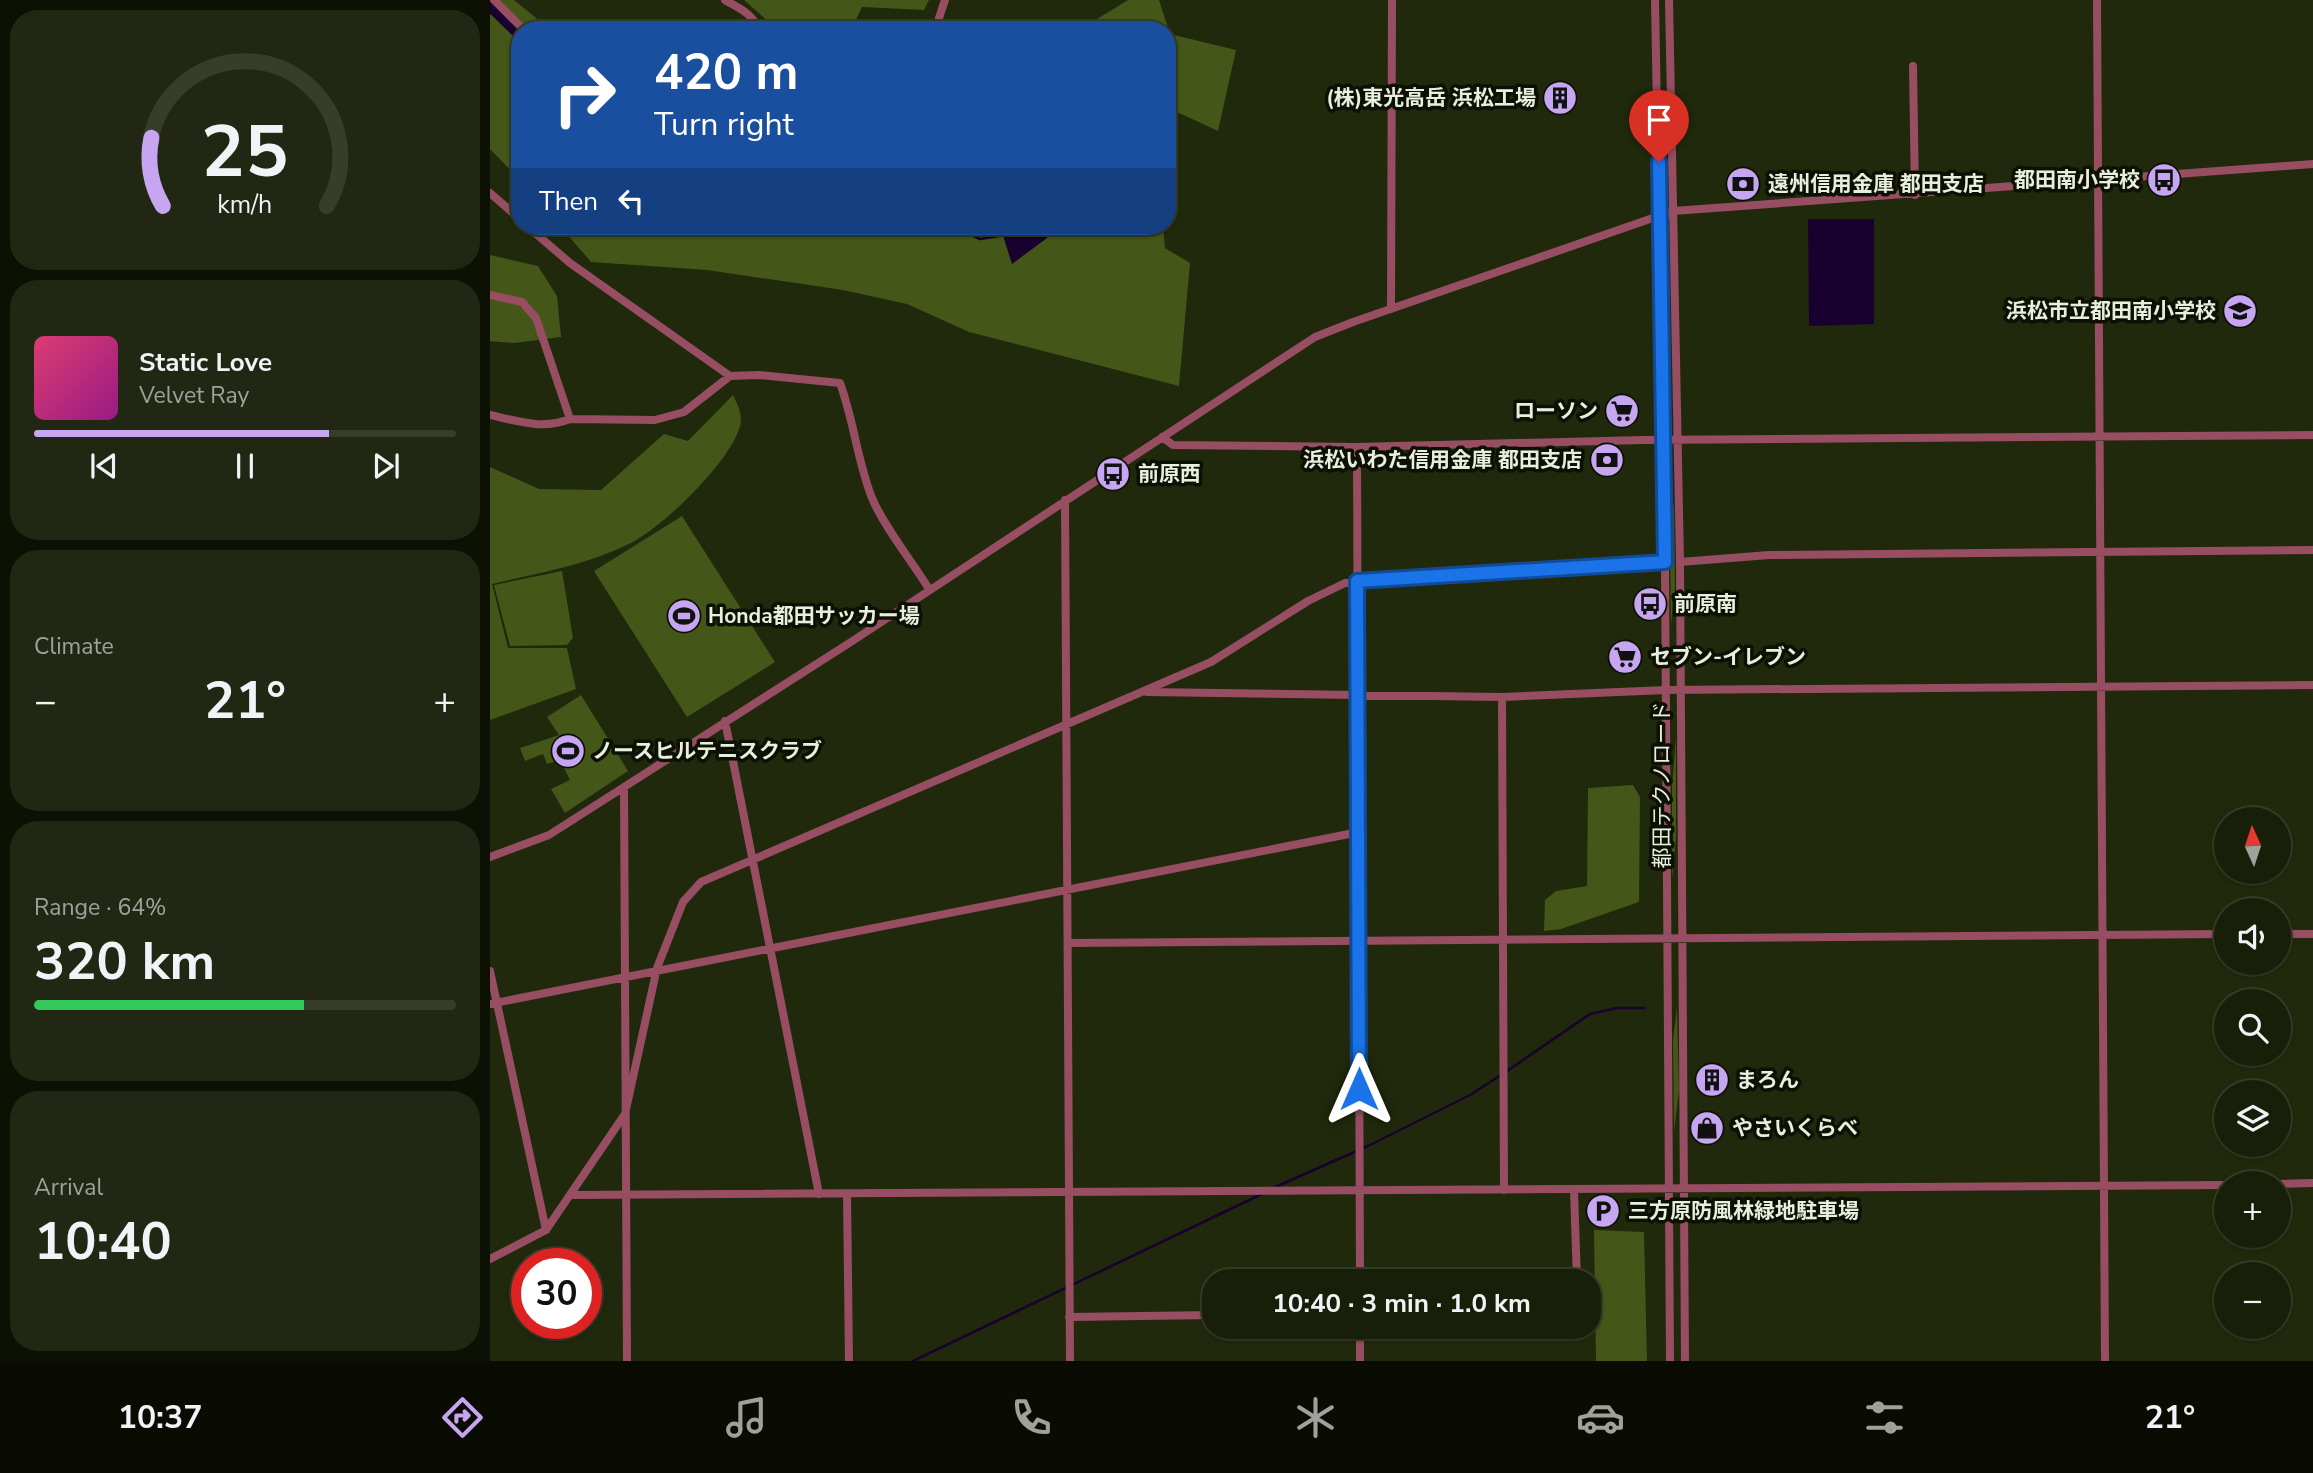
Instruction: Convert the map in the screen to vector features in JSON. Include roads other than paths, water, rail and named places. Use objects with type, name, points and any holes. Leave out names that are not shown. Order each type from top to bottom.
[{"type":"street","points":[[494,0],[515,21]]},
{"type":"street","points":[[726,0],[743,8],[756,21]]},
{"type":"street","points":[[939,18],[945,0]]},
{"type":"street","points":[[1391,309],[1392,0]]},
{"type":"street","name":"都田テクノロード","points":[[1655,0],[1664,440],[1670,1361]]},
{"type":"street","name":"都田テクノロード","points":[[1668,0],[1680,562],[1680,938],[1685,1361]]},
{"type":"street","points":[[2097,0],[2105,1361]]},
{"type":"street","points":[[1913,66],[1915,195]]},
{"type":"street","points":[[490,857],[541,839],[624,787],[1315,337],[1673,211],[2313,164]]},
{"type":"street","points":[[490,193],[511,211]]},
{"type":"street","points":[[537,235],[570,263],[730,376]]},
{"type":"street","points":[[490,295],[522,302],[536,318],[570,419]]},
{"type":"street","points":[[490,415],[528,424],[554,425],[570,419],[655,420],[684,412],[730,376],[759,375],[840,383],[852,423],[855,449],[873,502],[929,589]]},
{"type":"street","points":[[1162,437],[1173,445],[1357,447],[1664,440],[2313,435]]},
{"type":"street","points":[[1357,447],[1360,1269]]},
{"type":"street","points":[[1065,500],[1070,1361]]},
{"type":"street","points":[[1680,562],[1769,555],[2313,550]]},
{"type":"street","points":[[490,1259],[546,1230],[625,1114],[657,968],[683,902],[701,882],[1066,722],[1211,662],[1332,587],[1357,581],[1665,562]]},
{"type":"street","points":[[1141,692],[1502,697],[1665,690],[2313,685]]},
{"type":"street","points":[[1502,697],[1504,1190]]},
{"type":"street","points":[[725,721],[772,946],[819,1194]]},
{"type":"street","points":[[624,787],[627,1361]]},
{"type":"street","points":[[494,1003],[657,968],[1359,832]]},
{"type":"street","points":[[1068,943],[2214,934]]},
{"type":"street","points":[[2291,934],[2313,934]]},
{"type":"street","points":[[490,971],[494,1003],[546,1230]]},
{"type":"street","points":[[2291,1184],[2313,1183]]},
{"type":"street","points":[[572,1195],[2214,1185]]},
{"type":"street","points":[[1574,1190],[1577,1269]]},
{"type":"street","points":[[847,1194],[849,1361]]},
{"type":"street","points":[[1069,1317],[1202,1315]]},
{"type":"street","points":[[1360,1339],[1360,1361]]},
{"type":"waterway","points":[[490,4],[511,24]]},
{"type":"waterway","points":[[971,235],[980,239],[1005,235]]},
{"type":"waterway","points":[[1507,1071],[1590,1014],[1617,1008],[1644,1008]]},
{"type":"waterway","points":[[1273,1188],[1368,1146],[1470,1095],[1501,1075]]},
{"type":"waterway","points":[[913,1361],[1264,1193]]},
{"type":"place","name":"(株)東光高岳 浜松工場","points":[[1560,98]]},
{"type":"place","name":"都田南小学校","points":[[2164,180]]},
{"type":"place","name":"遠州信用金庫 都田支店","points":[[1743,184]]},
{"type":"place","name":"浜松市立都田南小学校","points":[[2240,311]]},
{"type":"place","name":"ローソン","points":[[1622,411]]},
{"type":"place","name":"浜松いわた信用金庫 都田支店","points":[[1607,460]]},
{"type":"place","name":"前原西","points":[[1113,474]]},
{"type":"place","name":"前原南","points":[[1650,604]]},
{"type":"place","name":"Honda都田サッカー場","points":[[684,616]]},
{"type":"place","name":"セブン-イレブン","points":[[1625,657]]},
{"type":"place","name":"ノースヒルテニスクラブ","points":[[568,751]]},
{"type":"place","name":"まろん","points":[[1712,1080]]},
{"type":"place","name":"やさいくらべ","points":[[1707,1128]]},
{"type":"place","name":"三方原防風林緑地駐車場","points":[[1603,1211]]}]
